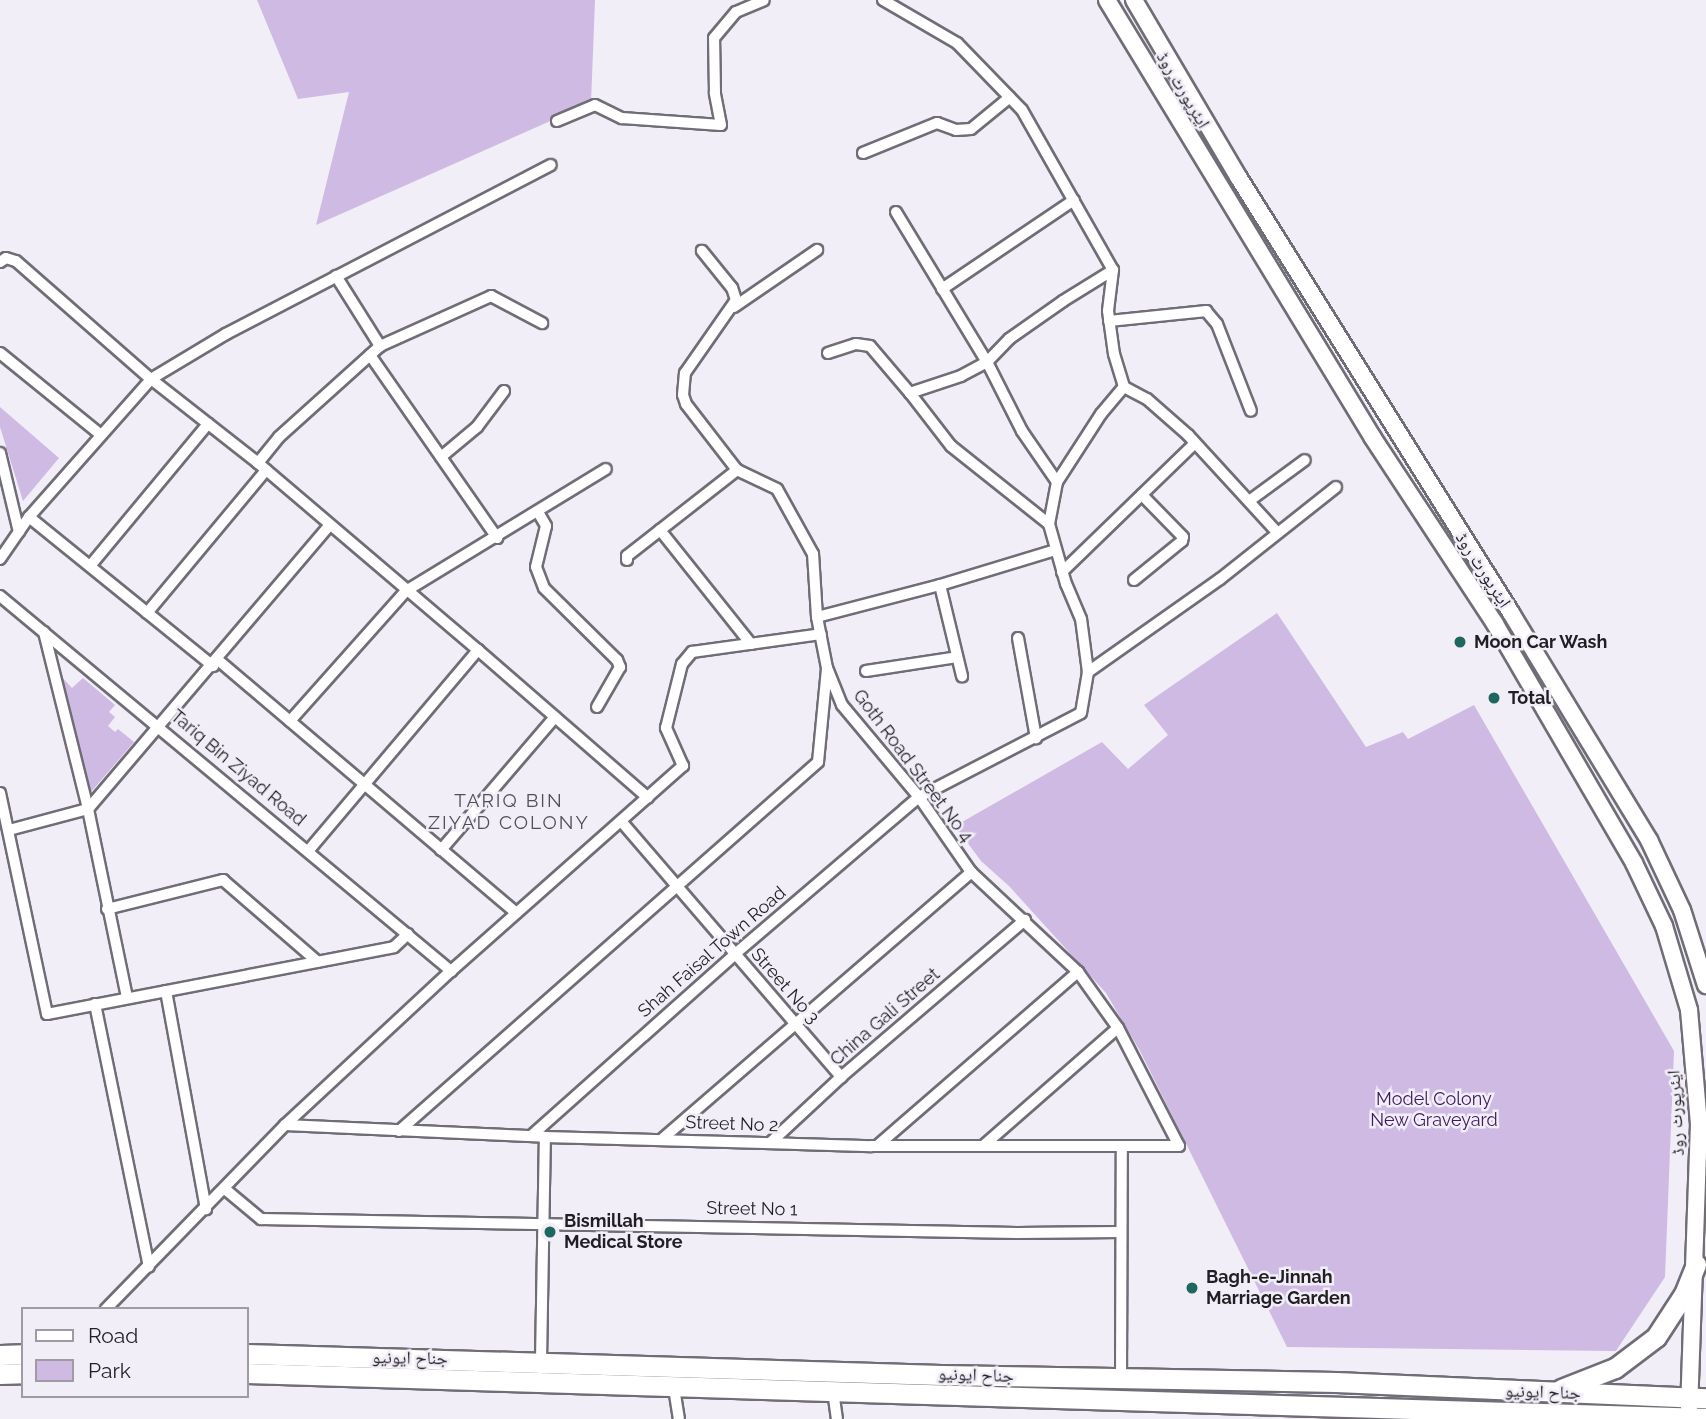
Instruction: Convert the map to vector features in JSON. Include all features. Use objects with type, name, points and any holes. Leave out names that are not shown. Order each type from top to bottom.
[{"type":"highway","points":[[1554,1392],[1615,1368],[1640,1351],[1671,1316],[1696,1264]]},
{"type":"highway","points":[[0,1355],[21,1354]]},
{"type":"highway","name":"جناح ایونیو","points":[[248,1354],[1121,1379],[1336,1382],[1698,1398]]},
{"type":"highway","points":[[0,1374],[21,1373]]},
{"type":"highway","name":"جناح ایونیو","points":[[248,1373],[1560,1417],[1698,1417]]},
{"type":"main road","name":"ایئرپورٹ روڈ","points":[[1107,0],[1366,426],[1495,625],[1634,863],[1664,926],[1689,1010],[1699,1124],[1696,1264],[1698,1417]]},
{"type":"main road","name":"ایئرپورٹ روڈ","points":[[1134,0],[1246,190],[1504,601],[1649,840],[1682,910],[1706,985]]},
{"type":"street","points":[[557,121],[595,105],[622,118],[721,125],[715,93],[714,38],[736,12],[764,0]]},
{"type":"street","points":[[883,0],[957,43],[1022,110],[1113,270],[1110,321],[1114,354],[1124,387],[1147,399],[1195,443],[1277,532]]},
{"type":"street","points":[[863,153],[937,123],[956,130],[971,129],[1010,97]]},
{"type":"street","points":[[0,559],[29,517],[150,379],[226,334],[551,165]]},
{"type":"street","points":[[943,289],[1073,200]]},
{"type":"street","points":[[896,212],[987,362],[1022,430],[1057,482]]},
{"type":"street","points":[[399,1131],[818,762],[827,668],[817,617],[813,554],[778,489],[737,470],[686,404],[683,394],[685,373],[734,307],[817,250]]},
{"type":"street","points":[[702,251],[732,288],[736,300],[734,307]]},
{"type":"street","points":[[0,262],[6,258],[16,261],[150,379],[262,466],[648,797]]},
{"type":"street","points":[[909,393],[961,376],[987,362],[1009,339],[1113,270]]},
{"type":"street","points":[[335,276],[380,346]]},
{"type":"street","points":[[147,613],[262,466],[279,437],[380,346],[491,296],[542,323]]},
{"type":"street","points":[[1110,321],[1206,311],[1217,324],[1251,411]]},
{"type":"street","points":[[828,353],[856,344],[870,346],[951,446],[1049,524]]},
{"type":"street","points":[[0,353],[101,435]]},
{"type":"street","points":[[370,355],[497,538]]},
{"type":"street","points":[[1124,387],[1101,414],[1057,482],[1049,524],[1062,572],[1081,619],[1088,672],[1220,579],[1336,487]]},
{"type":"street","points":[[441,457],[477,427],[505,391]]},
{"type":"street","points":[[90,566],[208,424]]},
{"type":"street","points":[[1062,572],[1195,443]]},
{"type":"street","points":[[0,453],[19,531]]},
{"type":"street","points":[[1249,501],[1305,460]]},
{"type":"street","points":[[290,721],[407,591],[606,469]]},
{"type":"street","points":[[628,560],[627,556],[737,470]]},
{"type":"street","points":[[1134,580],[1182,541],[1183,537],[1142,495]]},
{"type":"street","points":[[538,512],[546,526],[536,567],[544,588],[617,660],[620,667],[597,707]]},
{"type":"street","points":[[29,517],[147,613],[290,721],[516,913]]},
{"type":"street","points":[[9,830],[88,808],[215,663],[329,526]]},
{"type":"street","points":[[660,530],[751,644]]},
{"type":"street","points":[[817,617],[940,585],[1055,550]]},
{"type":"street","points":[[940,585],[962,676]]},
{"type":"street","name":"Tariq Bin Ziyad Road","points":[[0,596],[160,726],[451,971]]},
{"type":"street","points":[[44,632],[88,808],[127,998]]},
{"type":"street","points":[[108,1307],[285,1125],[451,971],[683,766],[666,728],[682,664],[692,652],[821,634]]},
{"type":"street","points":[[1018,638],[1035,738]]},
{"type":"street","points":[[309,850],[478,650]]},
{"type":"street","points":[[866,671],[957,657]]},
{"type":"street","name":"Goth Road Street No 4","points":[[827,668],[842,705],[919,797],[971,872],[1078,972],[1118,1028],[1179,1146]]},
{"type":"street","name":"Shah Faisal Town Road","points":[[531,1136],[735,954],[919,797],[1081,713],[1088,672]]},
{"type":"street","points":[[441,850],[555,717]]},
{"type":"street","points":[[0,793],[47,1014],[394,947],[408,934]]},
{"type":"street","name":"Street No 3","points":[[621,821],[841,1077]]},
{"type":"street","points":[[661,1140],[794,1022],[971,872]]},
{"type":"street","points":[[107,909],[223,880],[318,962]]},
{"type":"street","name":"China Gali Street","points":[[770,1143],[841,1077],[1025,920]]},
{"type":"street","points":[[877,1146],[1078,972]]},
{"type":"street","points":[[166,990],[206,1209]]},
{"type":"street","points":[[95,1004],[149,1266]]},
{"type":"street","points":[[983,1146],[1118,1028]]},
{"type":"street","name":"Street No 2","points":[[285,1125],[545,1137],[877,1146],[1179,1146]]},
{"type":"street","points":[[541,1361],[545,1137]]},
{"type":"street","points":[[1121,1379],[1122,1146]]},
{"type":"street","name":"Street No 1","points":[[225,1189],[261,1219],[542,1222],[1017,1233],[1120,1232]]},
{"type":"street","points":[[674,1388],[679,1419]]},
{"type":"street","points":[[833,1391],[837,1419]]},
{"type":"green space","points":[[257,0],[595,0],[591,103],[316,225],[349,92],[298,99]]},
{"type":"green space","points":[[0,407],[59,458],[23,501],[0,427]]},
{"type":"green space","name":"Model Colony New Graveyard","points":[[1277,613],[1366,747],[1403,732],[1408,739],[1474,705],[1674,1051],[1665,1277],[1616,1351],[1287,1347],[1140,1051],[1106,993],[1009,886],[981,861],[955,826],[1102,742],[1128,769],[1168,735],[1144,705]]},
{"type":"green space","points":[[60,675],[72,688],[83,678],[115,705],[109,712],[115,717],[108,726],[115,732],[118,729],[134,742],[90,793]]},
{"type":"place","name":"Moon Car Wash","points":[[1460,642]]},
{"type":"place","name":"Total","points":[[1494,698]]},
{"type":"place","name":"Bismillah Medical Store","points":[[550,1232]]},
{"type":"place","name":"Bagh-e-Jinnah Marriage Garden","points":[[1192,1288]]},
{"type":"district","name":"TARIQ BIN ZIYAD COLONY","points":[[509,812]]}]
